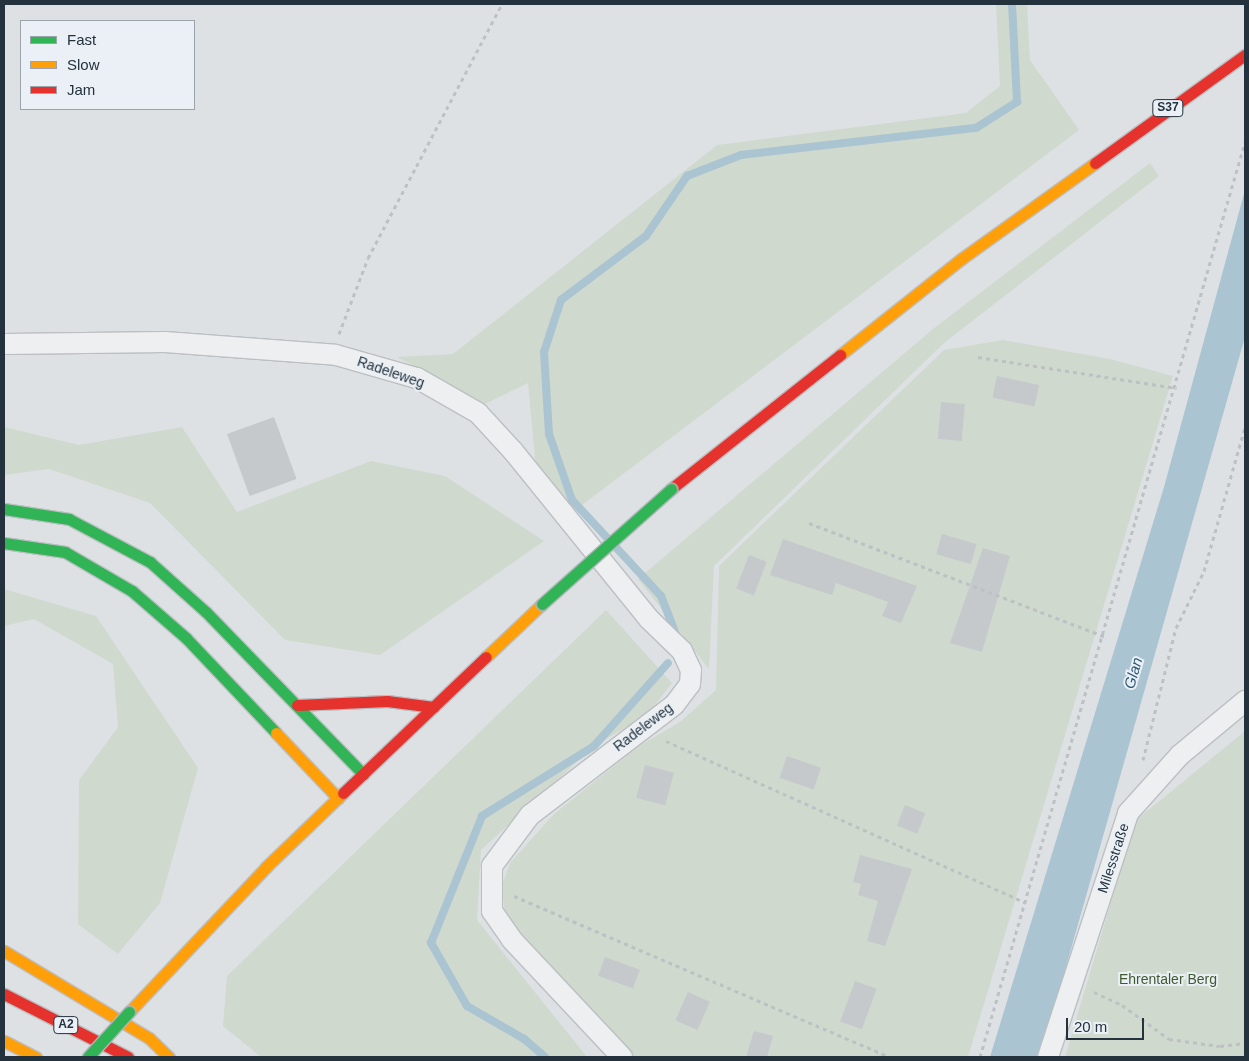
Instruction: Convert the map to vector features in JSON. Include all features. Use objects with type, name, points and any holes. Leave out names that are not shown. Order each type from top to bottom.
[{"type":"highway","name":"S37","points":[[434,707],[542,604],[671,489],[862,334],[1091,162],[1245,55]]},
{"type":"highway","points":[[4,509],[69,519],[150,562],[364,774]]},
{"type":"highway","points":[[4,543],[65,552],[132,591],[186,638],[338,798]]},
{"type":"highway","points":[[297,706],[387,701],[434,707]]},
{"type":"highway","points":[[88,1057],[196,940],[338,798],[434,707]]},
{"type":"highway","points":[[4,951],[149,1038],[168,1057]]},
{"type":"highway","name":"A2","points":[[4,994],[128,1057]]},
{"type":"highway","points":[[4,1041],[36,1057]]},
{"type":"street","name":"Radeleweg","points":[[4,344],[165,342],[336,354],[416,378],[478,413],[649,619],[682,651],[690,684],[674,705],[643,730],[591,765],[530,815],[492,866],[492,911],[512,940],[622,1057]]},
{"type":"street","name":"Milesstraße","points":[[1048,1057],[1128,814],[1180,755],[1245,701]]},
{"type":"path","points":[[336,354],[355,285],[502,4]]},
{"type":"path","points":[[980,1057],[1177,388],[1245,142]]},
{"type":"path","points":[[978,357],[1177,388]]},
{"type":"path","points":[[1142,766],[1176,628],[1204,570],[1245,427]]},
{"type":"path","points":[[809,523],[1104,636]]},
{"type":"path","points":[[643,730],[1026,904]]},
{"type":"path","points":[[491,886],[889,1057]]},
{"type":"path","points":[[1066,1003],[1096,991],[1170,1039],[1220,1046],[1245,1043]]},
{"type":"green space","points":[[996,4],[1027,4],[1030,60],[1079,130],[574,511],[536,469],[528,383],[485,404],[397,357],[453,354],[717,145],[966,113],[1000,86]]},
{"type":"green space","points":[[1150,163],[1159,176],[944,343],[714,566],[709,669],[638,579],[933,329]]},
{"type":"green space","points":[[1003,340],[1110,359],[1173,376],[968,1057],[633,1057],[513,929],[504,907],[502,885],[510,863],[554,814],[639,746],[680,722],[716,690],[719,566],[944,350]]},
{"type":"green space","points":[[4,427],[79,445],[182,427],[237,512],[371,461],[445,476],[544,541],[380,655],[285,640],[150,503],[49,469],[4,475]]},
{"type":"green space","points":[[4,589],[96,616],[198,768],[160,903],[118,954],[78,924],[79,780],[118,727],[113,664],[34,619],[4,626]]},
{"type":"green space","points":[[606,610],[672,683],[646,716],[594,746],[481,850],[477,920],[587,1057],[261,1057],[223,1026],[227,976]]},
{"type":"green space","name":"Ehrentaler Berg","points":[[1245,731],[1245,1057],[1065,1057],[1135,821]]},
{"type":"water","name":"Glan","points":[[1245,190],[1245,337],[1046,1037],[1036,1057],[990,1057],[1164,487]]},
{"type":"building","points":[[997,376],[1039,385],[1034,406],[992,398]]},
{"type":"building","points":[[941,402],[965,404],[962,441],[938,439]]},
{"type":"building","points":[[274,417],[297,479],[250,496],[227,434]]},
{"type":"building","points":[[942,534],[977,544],[971,564],[936,554]]},
{"type":"building","points":[[783,539],[917,586],[901,623],[882,616],[888,602],[836,583],[832,595],[770,575]]},
{"type":"building","points":[[983,548],[1010,556],[982,652],[950,643]]},
{"type":"building","points":[[749,555],[767,562],[754,595],[736,589]]},
{"type":"building","points":[[787,756],[821,768],[814,789],[780,778]]},
{"type":"building","points":[[645,765],[674,773],[665,806],[636,798]]},
{"type":"building","points":[[905,805],[925,813],[917,834],[897,825]]},
{"type":"building","points":[[860,855],[912,869],[885,946],[867,941],[878,901],[858,895],[861,884],[853,882]]},
{"type":"building","points":[[605,957],[640,970],[633,988],[598,976]]},
{"type":"building","points":[[855,981],[877,989],[862,1029],[840,1021]]},
{"type":"building","points":[[688,992],[710,1002],[697,1030],[675,1020]]},
{"type":"building","points":[[754,1031],[773,1036],[767,1057],[746,1057]]},
{"type":"waterway","points":[[677,637],[661,596],[572,500],[549,434],[544,352],[561,300],[646,236],[687,176],[741,155],[976,128],[1017,102],[1012,4]]},
{"type":"waterway","points":[[545,1057],[524,1039],[467,1006],[431,943],[482,816],[594,746],[668,663]]},
{"type":"traffic: fast","points":[[542,604],[671,489]]},
{"type":"traffic: fast","points":[[4,509],[69,519],[150,562],[206,612],[363,774]]},
{"type":"traffic: fast","points":[[4,543],[65,552],[132,591],[186,638],[276,733]]},
{"type":"traffic: fast","points":[[88,1057],[129,1012]]},
{"type":"traffic: slow","points":[[840,355],[961,259],[1095,163]]},
{"type":"traffic: slow","points":[[486,657],[542,604]]},
{"type":"traffic: slow","points":[[276,733],[338,798]]},
{"type":"traffic: slow","points":[[129,1012],[266,867],[343,793]]},
{"type":"traffic: slow","points":[[4,951],[149,1038],[169,1057]]},
{"type":"traffic: slow","points":[[4,1041],[36,1057]]},
{"type":"traffic: jam","points":[[1095,163],[1245,55]]},
{"type":"traffic: jam","points":[[671,489],[840,355]]},
{"type":"traffic: jam","points":[[343,793],[486,657]]},
{"type":"traffic: jam","points":[[297,705],[387,701],[434,707]]},
{"type":"traffic: jam","points":[[4,994],[128,1057]]}]
